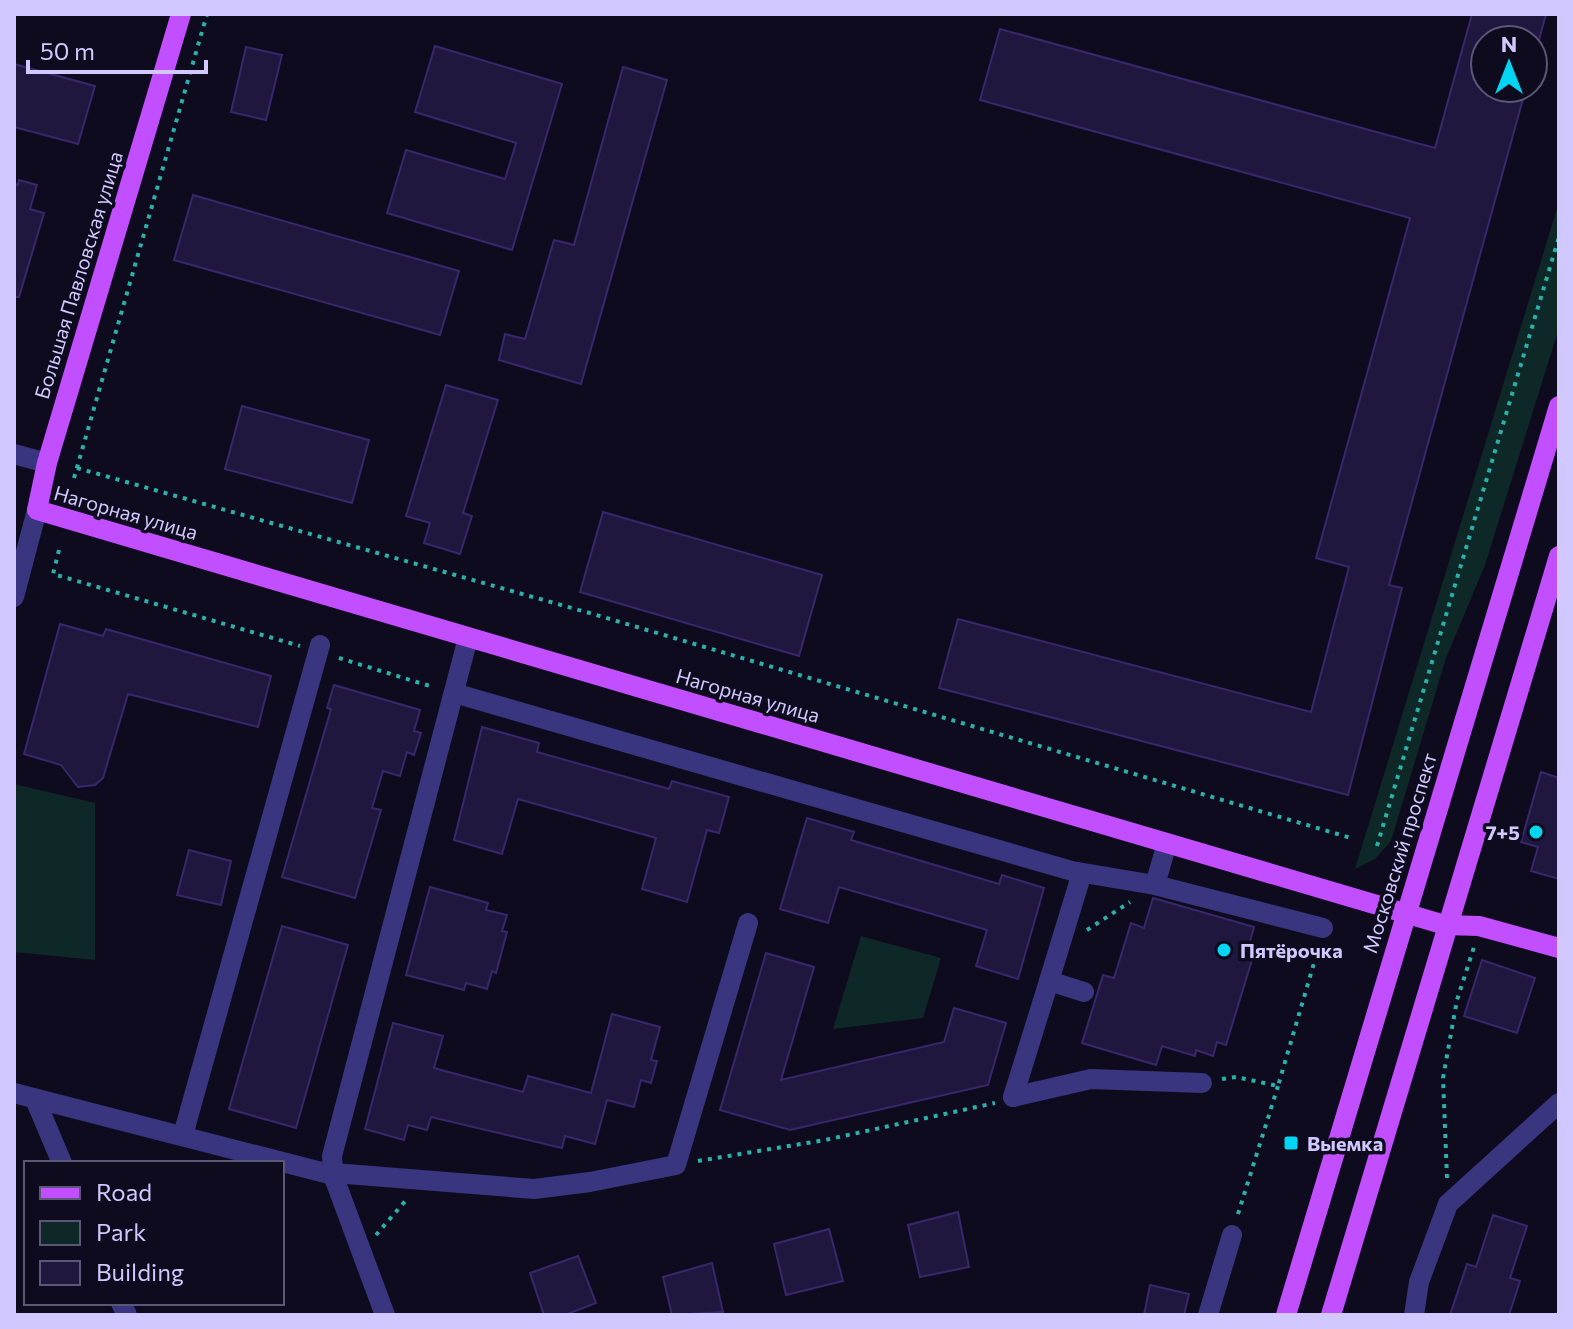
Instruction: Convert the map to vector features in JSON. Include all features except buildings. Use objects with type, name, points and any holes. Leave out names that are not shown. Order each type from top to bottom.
[{"type":"main road","name":"Большая Павловская улица","points":[[37,510],[47,463],[181,14]]},
{"type":"main road","name":"Московский проспект","points":[[1286,1315],[1559,406]]},
{"type":"main road","name":"Нагорная улица","points":[[37,510],[1406,914],[1445,925],[1479,926],[1559,948]]},
{"type":"main road","points":[[1331,1315],[1445,925],[1552,603],[1559,556]]},
{"type":"street","name":"Нагорная улица","points":[[14,454],[47,463]]},
{"type":"street","name":"Большая Павловская улица","points":[[14,597],[37,510]]},
{"type":"street","points":[[385,1315],[334,1174],[332,1156],[468,638]]},
{"type":"street","points":[[183,1135],[319,648]]},
{"type":"street","points":[[454,693],[1082,873],[1155,885],[1322,936]]},
{"type":"street","points":[[1155,885],[1167,843]]},
{"type":"street","points":[[1013,1097],[1082,873]]},
{"type":"street","points":[[284,1161],[334,1174],[534,1189],[590,1182],[676,1165],[748,923]]},
{"type":"street","points":[[1049,981],[1084,992]]},
{"type":"street","points":[[1013,1097],[1091,1079],[1202,1083]]},
{"type":"street","points":[[14,1093],[284,1161]]},
{"type":"street","points":[[35,1099],[61,1161]]},
{"type":"street","points":[[1414,1315],[1419,1282],[1448,1204],[1559,1103]]},
{"type":"street","points":[[1208,1315],[1232,1235]]},
{"type":"path","points":[[74,478],[207,14]]},
{"type":"path","points":[[1377,846],[1559,237]]},
{"type":"path","points":[[77,468],[593,614],[1351,838]]},
{"type":"path","points":[[59,550],[53,574],[319,648],[454,693]]},
{"type":"path","points":[[1059,949],[1155,885]]},
{"type":"path","points":[[1232,1235],[1322,936]]},
{"type":"path","points":[[1448,1204],[1443,1078],[1457,1000],[1475,945]]},
{"type":"path","points":[[1202,1083],[1236,1077],[1278,1086]]},
{"type":"path","points":[[676,1165],[959,1113],[1013,1097]]},
{"type":"path","points":[[362,1252],[422,1181]]},
{"type":"green space","points":[[1559,202],[1559,328],[1485,565],[1446,658],[1391,841],[1375,859],[1355,869]]},
{"type":"green space","points":[[14,784],[95,803],[95,960],[14,952]]},
{"type":"green space","points":[[861,936],[941,958],[923,1018],[833,1029]]},
{"type":"place","name":"7+5","points":[[1536,832]]},
{"type":"place","name":"Пятёрочка","points":[[1224,950]]},
{"type":"place","name":"Выемка","points":[[1291,1143]]}]
